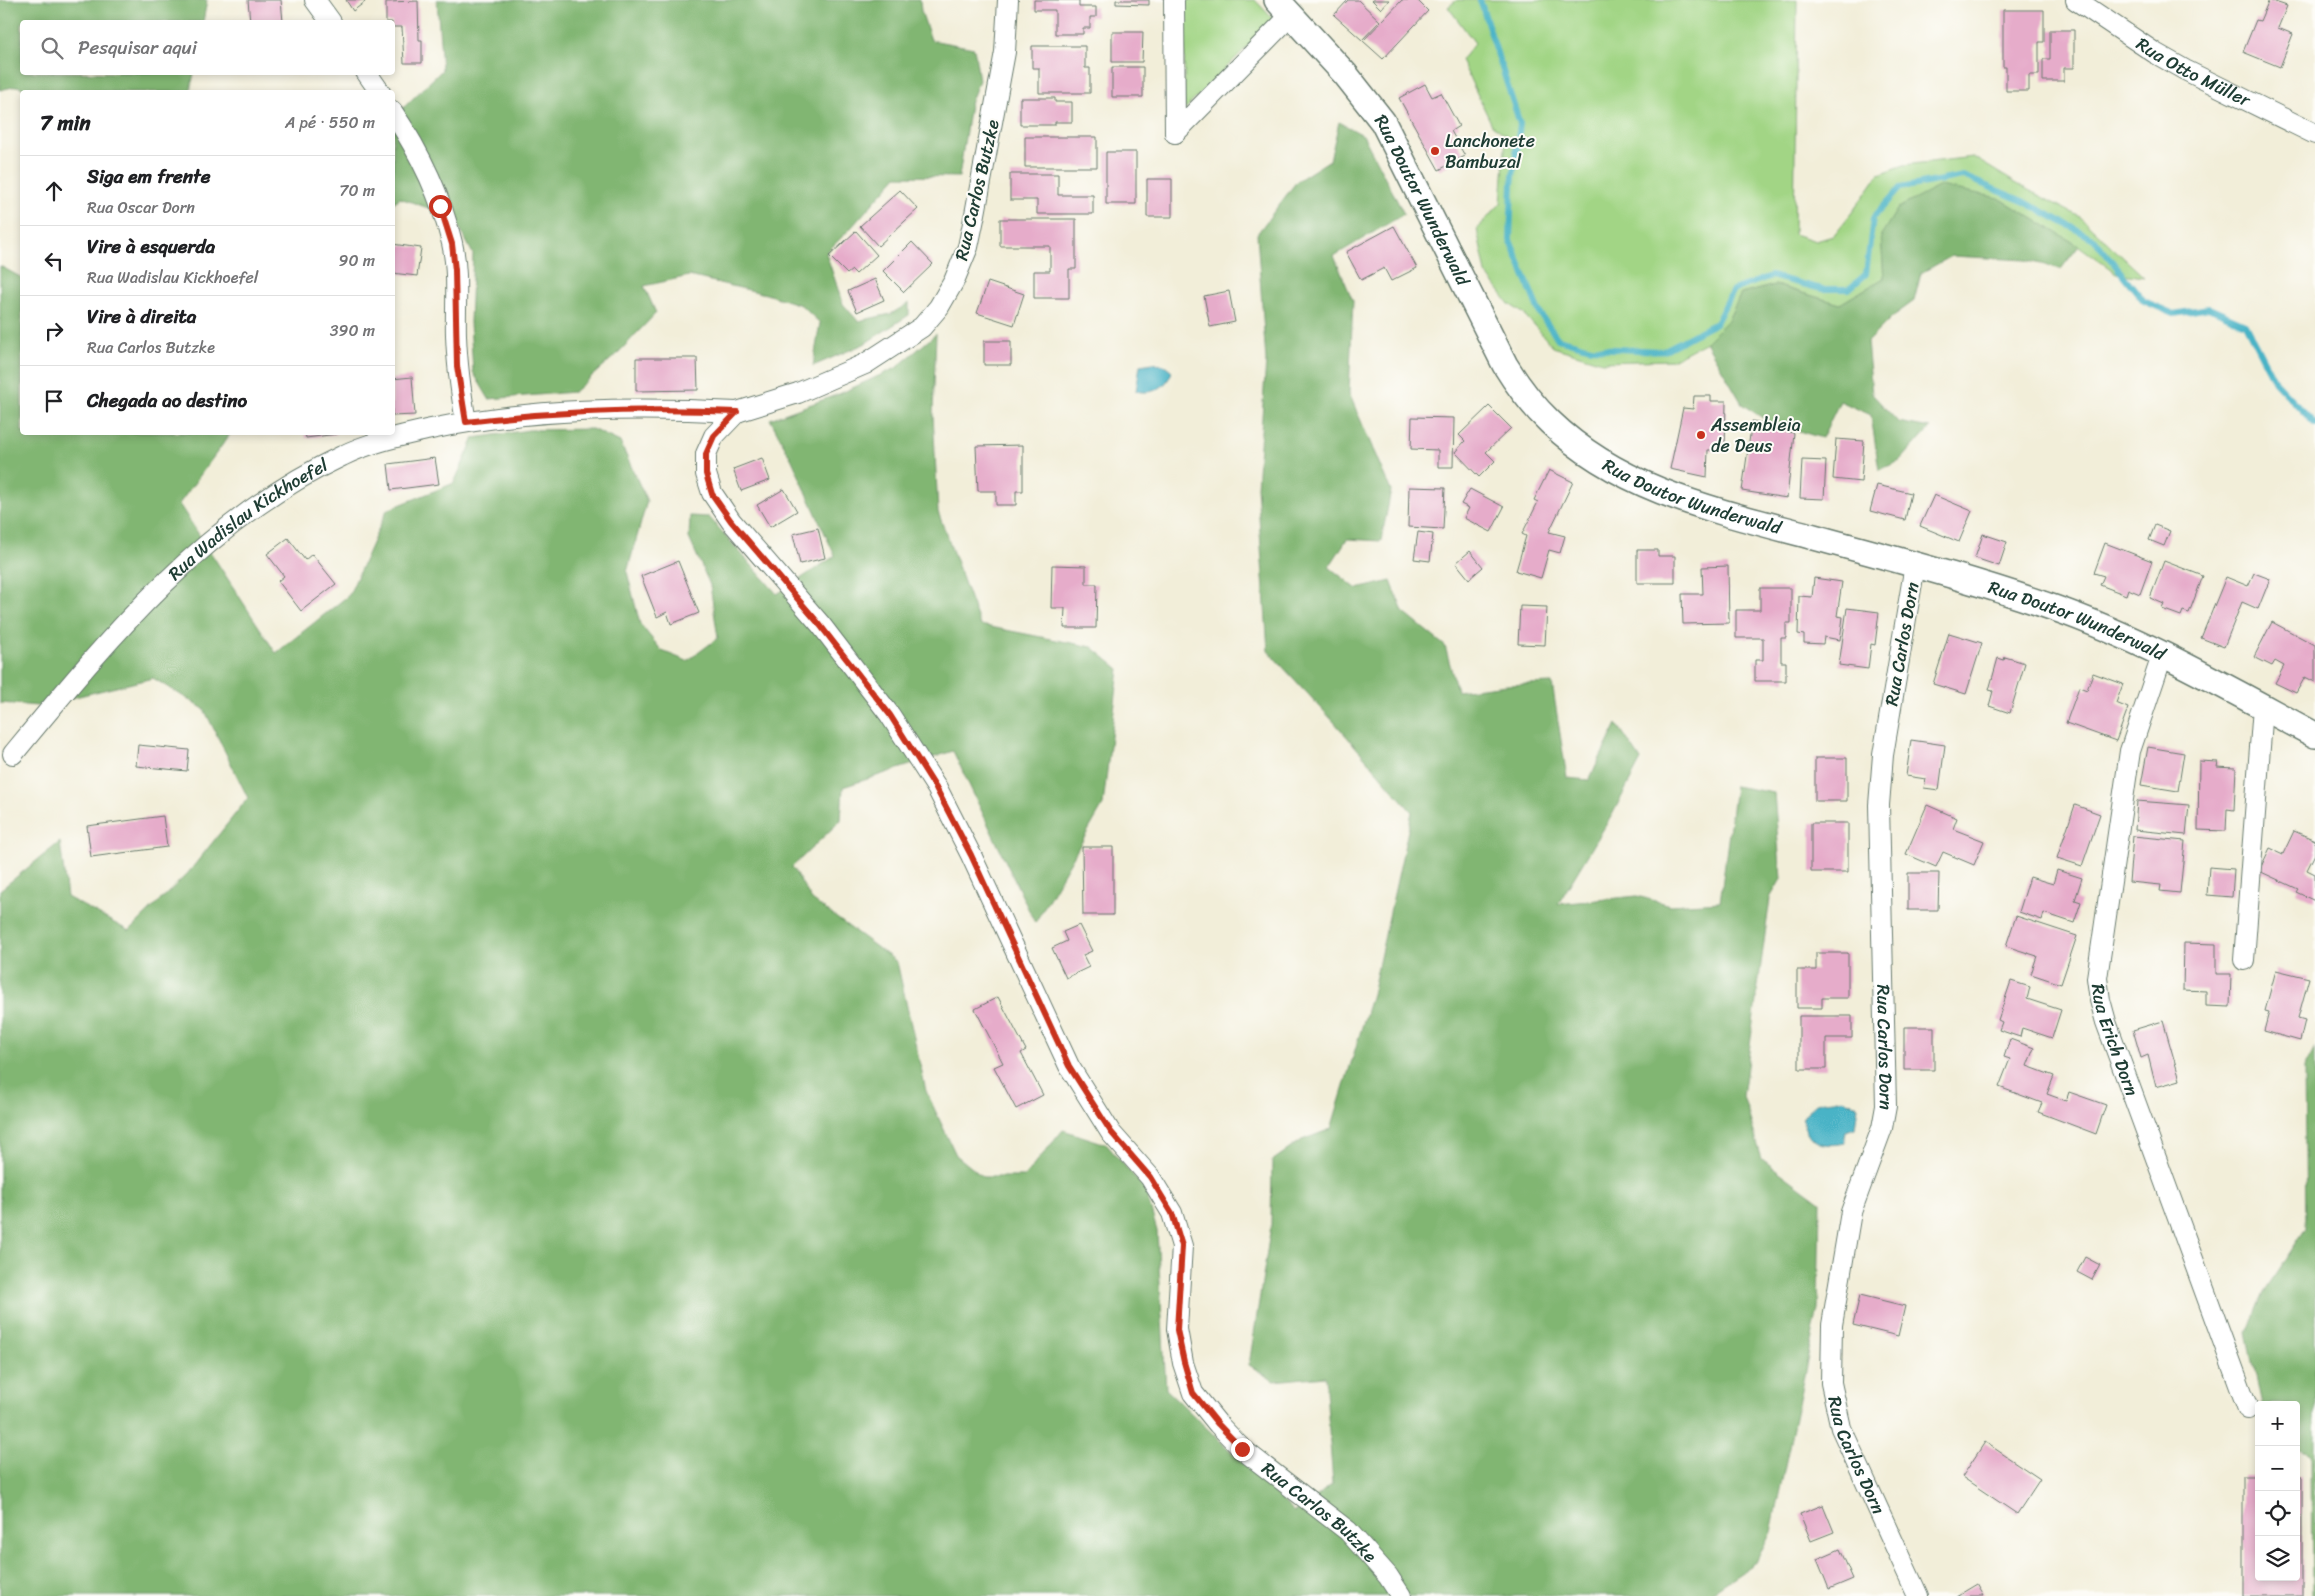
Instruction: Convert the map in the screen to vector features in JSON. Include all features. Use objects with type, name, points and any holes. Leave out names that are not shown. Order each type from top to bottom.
[{"type":"street","points":[[315,0],[330,20]]},
{"type":"street","name":"Rua Carlos Butzke","points":[[1008,0],[1005,52],[974,222],[968,247],[954,282],[939,307],[922,327],[866,364],[798,393],[737,412],[714,436],[706,454],[706,474],[712,494],[731,521],[820,625],[890,715],[936,788],[971,855],[1069,1066],[1111,1132],[1150,1177],[1172,1213],[1182,1246],[1177,1330],[1193,1393],[1218,1424],[1242,1449],[1348,1531],[1388,1576],[1401,1596]]},
{"type":"street","points":[[1174,0],[1175,133],[1284,8]]},
{"type":"street","name":"Rua Otto Müller","points":[[2076,0],[2155,53],[2185,70],[2315,134]]},
{"type":"street","name":"Rua Doutor Wunderwald","points":[[1284,8],[1346,75],[1383,122],[1505,365],[1523,392],[1550,423],[1607,465],[1659,491],[1702,507],[1915,565],[2056,608],[2162,656],[2315,735]]},
{"type":"street","points":[[395,116],[408,135],[426,170],[452,244],[455,270],[457,366],[466,422]]},
{"type":"street","name":"Rua Wadislau Kickhoefel","points":[[14,754],[117,630],[171,575],[247,512],[304,475],[343,455],[389,438],[466,422],[531,414],[588,410],[665,409],[737,412]]},
{"type":"street","name":"Rua Carlos Dorn","points":[[1915,565],[1883,755],[1879,805],[1886,1106],[1882,1128],[1851,1212],[1832,1325],[1830,1356],[1831,1383],[1841,1428],[1918,1596]]},
{"type":"street","name":"Rua Erich Dorn","points":[[2162,656],[2130,752],[2099,953],[2097,978],[2106,1022],[2248,1409]]},
{"type":"street","points":[[2244,960],[2263,707]]},
{"type":"green space","points":[[0,0],[207,0],[203,20],[20,20],[20,75],[194,75],[190,90],[28,90],[17,86],[0,90]]},
{"type":"green space","points":[[437,0],[920,0],[921,11],[931,40],[974,48],[979,80],[970,104],[959,177],[897,176],[826,253],[843,304],[858,321],[891,314],[909,303],[909,315],[864,344],[813,366],[820,323],[801,305],[766,294],[689,276],[644,286],[656,313],[618,353],[574,392],[489,399],[473,372],[470,322],[473,254],[454,217],[400,198],[395,202],[395,116],[442,70]]},
{"type":"green space","points":[[1185,0],[1255,0],[1274,20],[1184,110]]},
{"type":"green space","points":[[1457,0],[1797,0],[1794,234],[1816,241],[1833,236],[1879,174],[1904,165],[1973,157],[2019,185],[2080,217],[2144,277],[2116,273],[2079,246],[1999,198],[1881,235],[1884,278],[1840,304],[1775,285],[1741,294],[1728,320],[1706,342],[1672,360],[1602,362],[1553,347],[1523,313],[1509,304],[1486,273],[1477,229],[1501,203],[1506,135],[1492,125],[1461,60],[1475,43],[1448,7]]},
{"type":"green space","points":[[1339,122],[1363,135],[1404,214],[1334,256],[1353,301],[1349,393],[1391,491],[1381,541],[1347,539],[1329,567],[1357,589],[1391,581],[1403,612],[1445,646],[1457,691],[1507,685],[1552,683],[1567,778],[1589,780],[1617,724],[1641,760],[1612,815],[1558,904],[1637,896],[1670,905],[1720,902],[1735,786],[1774,793],[1781,879],[1770,898],[1743,1096],[1762,1159],[1820,1202],[1818,1309],[1771,1532],[1757,1561],[1705,1596],[0,1596],[0,890],[60,842],[67,897],[129,931],[188,873],[248,798],[204,709],[153,678],[38,706],[0,703],[0,266],[20,277],[20,435],[230,435],[179,504],[276,653],[349,595],[387,510],[454,483],[474,438],[529,430],[592,429],[620,442],[647,501],[627,572],[640,624],[662,651],[687,661],[718,638],[710,585],[689,538],[690,516],[709,517],[777,594],[835,556],[792,460],[770,419],[839,394],[896,368],[936,334],[933,414],[938,512],[980,625],[1092,647],[1119,669],[1103,805],[1035,923],[953,751],[843,787],[841,820],[792,867],[812,900],[897,962],[926,1091],[956,1155],[983,1177],[1024,1177],[1063,1130],[1106,1144],[1145,1189],[1157,1231],[1166,1389],[1294,1512],[1333,1484],[1325,1376],[1274,1381],[1249,1365],[1271,1226],[1272,1161],[1302,1140],[1331,1129],[1372,994],[1412,812],[1335,723],[1268,651],[1257,487],[1266,361],[1257,234],[1297,181],[1330,160]]},
{"type":"green space","points":[[1940,186],[1999,198],[2079,246],[2061,269],[2025,260],[1952,256],[1921,273],[1914,301],[1892,317],[1867,342],[1872,394],[1898,422],[1930,428],[1900,461],[1879,470],[1871,415],[1840,401],[1822,438],[1769,422],[1743,405],[1706,342],[1728,320],[1741,294],[1775,285],[1840,304],[1884,278],[1881,235],[1898,208]]},
{"type":"green space","points":[[2315,1047],[2315,1596],[2312,1596],[2311,1454],[2300,1449],[2300,1401],[2261,1401],[2247,1333],[2264,1292],[2306,1228],[2304,1068]]},
{"type":"water","points":[[1153,363],[1166,366],[1172,371],[1167,382],[1153,391],[1136,391],[1140,365]]},
{"type":"water","points":[[1843,1099],[1858,1106],[1855,1128],[1846,1131],[1844,1143],[1829,1145],[1817,1142],[1804,1127],[1802,1119],[1811,1107],[1819,1102]]},
{"type":"building","points":[[248,0],[281,0],[283,20],[250,20]]},
{"type":"building","points":[[346,0],[364,0],[365,2],[353,11]]},
{"type":"building","points":[[1034,0],[1079,0],[1079,7],[1096,7],[1096,17],[1090,17],[1090,28],[1083,28],[1083,34],[1055,34],[1055,10],[1034,10]]},
{"type":"building","points":[[1116,0],[1149,0],[1149,5],[1116,4]]},
{"type":"building","points":[[1348,0],[1358,0],[1380,21],[1362,40],[1334,15]]},
{"type":"building","points":[[1372,0],[1389,0],[1381,9]]},
{"type":"building","points":[[1402,0],[1417,0],[1428,11],[1383,59],[1363,41]]},
{"type":"building","points":[[2269,0],[2287,6],[2278,28],[2293,34],[2280,67],[2243,52],[2256,20],[2260,21]]},
{"type":"building","points":[[418,1],[419,40],[422,40],[422,63],[404,63],[402,27],[395,27],[395,20],[386,20],[386,2]]},
{"type":"building","points":[[2003,10],[2044,10],[2044,42],[2039,42],[2039,75],[2029,75],[2029,91],[2006,91],[2006,67],[2003,67]]},
{"type":"building","points":[[2050,30],[2074,30],[2074,68],[2064,68],[2064,81],[2043,81],[2043,59],[2050,59]]},
{"type":"building","points":[[1112,32],[1143,32],[1142,62],[1112,62]]},
{"type":"building","points":[[1032,46],[1085,46],[1085,68],[1090,68],[1090,93],[1039,93],[1039,68],[1032,68]]},
{"type":"building","points":[[1112,67],[1143,67],[1143,97],[1112,97]]},
{"type":"building","points":[[1425,84],[1432,97],[1441,93],[1459,126],[1451,131],[1465,156],[1439,170],[1399,98]]},
{"type":"building","points":[[1020,98],[1055,98],[1055,102],[1072,102],[1072,122],[1055,122],[1055,125],[1020,125]]},
{"type":"building","points":[[1025,137],[1097,137],[1097,167],[1025,167]]},
{"type":"building","points":[[1106,152],[1136,152],[1136,204],[1106,204]]},
{"type":"building","points":[[1010,174],[1058,174],[1058,195],[1093,195],[1093,214],[1037,214],[1037,200],[1010,200]]},
{"type":"building","points":[[1147,179],[1172,179],[1172,217],[1147,217]]},
{"type":"building","points":[[900,190],[918,209],[878,246],[860,226]]},
{"type":"building","points":[[1000,219],[1076,219],[1076,269],[1069,269],[1069,298],[1034,298],[1034,271],[1050,271],[1050,246],[1000,246]]},
{"type":"building","points":[[1394,226],[1417,268],[1391,281],[1384,268],[1361,280],[1346,252]]},
{"type":"building","points":[[856,231],[877,255],[856,274],[852,270],[847,274],[829,256]]},
{"type":"building","points":[[912,242],[933,264],[904,292],[883,271]]},
{"type":"building","points":[[395,244],[421,248],[417,276],[395,273]]},
{"type":"building","points":[[875,279],[884,300],[857,312],[848,291]]},
{"type":"building","points":[[988,282],[1024,294],[1014,325],[977,313]]},
{"type":"building","points":[[1229,291],[1235,322],[1210,327],[1204,296]]},
{"type":"building","points":[[984,341],[1011,341],[1011,365],[984,365]]},
{"type":"building","points":[[636,358],[697,358],[698,390],[636,391]]},
{"type":"building","points":[[412,377],[415,415],[395,416],[395,379]]},
{"type":"building","name":"Assembleia de Deus","points":[[1694,396],[1711,396],[1711,401],[1726,401],[1725,450],[1708,450],[1707,477],[1670,469],[1683,408],[1693,409]]},
{"type":"building","points":[[1489,406],[1511,428],[1486,452],[1495,461],[1479,477],[1455,452],[1465,441],[1459,435]]},
{"type":"building","points":[[1412,417],[1454,418],[1453,467],[1438,467],[1438,450],[1411,449]]},
{"type":"building","points":[[1752,421],[1774,425],[1774,430],[1794,433],[1787,498],[1742,491]]},
{"type":"building","points":[[306,435],[329,435],[306,438]]},
{"type":"building","points":[[1836,439],[1864,441],[1861,482],[1833,479]]},
{"type":"building","points":[[1023,445],[1023,491],[1016,491],[1016,505],[996,505],[996,491],[978,491],[976,446]]},
{"type":"building","points":[[435,458],[439,484],[391,490],[388,464]]},
{"type":"building","points":[[762,458],[770,480],[741,491],[733,469]]},
{"type":"building","points":[[1802,460],[1826,461],[1824,499],[1800,498]]},
{"type":"building","points":[[1549,470],[1573,482],[1549,532],[1565,536],[1560,553],[1549,550],[1541,578],[1516,571],[1526,536],[1522,534],[1538,502],[1534,500]]},
{"type":"building","points":[[1877,485],[1911,493],[1905,520],[1870,511]]},
{"type":"building","points":[[1409,487],[1445,488],[1443,529],[1408,527]]},
{"type":"building","points":[[784,489],[797,511],[770,527],[757,505]]},
{"type":"building","points":[[1470,489],[1504,507],[1491,532],[1464,518],[1469,508],[1461,504]]},
{"type":"building","points":[[1934,495],[1972,511],[1959,542],[1920,526]]},
{"type":"building","points":[[2155,525],[2170,531],[2164,546],[2149,540]]},
{"type":"building","points":[[818,528],[825,558],[800,564],[793,534]]},
{"type":"building","points":[[1418,532],[1433,534],[1430,561],[1414,559]]},
{"type":"building","points":[[1983,534],[2007,542],[1999,566],[1975,558]]},
{"type":"building","points":[[288,538],[305,560],[312,554],[336,584],[301,611],[278,581],[284,576],[267,554]]},
{"type":"building","points":[[2105,543],[2152,561],[2140,594],[2128,589],[2126,595],[2100,585],[2104,576],[2094,573]]},
{"type":"building","points":[[1637,550],[1658,550],[1658,556],[1675,556],[1675,583],[1637,583]]},
{"type":"building","points":[[1470,551],[1483,567],[1469,579],[1456,563]]},
{"type":"building","points":[[678,561],[699,613],[671,624],[667,612],[657,617],[641,576]]},
{"type":"building","points":[[2164,561],[2203,576],[2189,613],[2183,611],[2181,616],[2162,609],[2164,604],[2150,598]]},
{"type":"building","points":[[1052,565],[1086,566],[1086,584],[1097,584],[1096,628],[1064,628],[1065,608],[1051,608]]},
{"type":"building","points":[[1728,566],[1729,623],[1683,624],[1682,594],[1703,594],[1702,567]]},
{"type":"building","points":[[2254,573],[2270,579],[2258,609],[2242,602],[2224,647],[2201,638],[2226,577],[2248,586]]},
{"type":"building","points":[[1814,578],[1842,582],[1837,616],[1843,617],[1840,640],[1824,637],[1823,644],[1804,643],[1804,635],[1798,634],[1799,596],[1812,597]]},
{"type":"building","points":[[1760,588],[1791,588],[1791,623],[1786,623],[1786,638],[1781,638],[1781,662],[1786,662],[1786,681],[1755,681],[1755,660],[1763,660],[1763,638],[1736,638],[1736,610],[1760,610]]},
{"type":"building","points":[[1520,606],[1547,607],[1545,645],[1518,644]]},
{"type":"building","points":[[1847,608],[1879,612],[1875,645],[1871,644],[1868,669],[1839,665]]},
{"type":"building","points":[[2272,622],[2315,645],[2315,682],[2305,677],[2296,693],[2275,683],[2284,666],[2275,661],[2272,666],[2254,657]]},
{"type":"building","points":[[1949,633],[1982,643],[1966,694],[1933,684]]},
{"type":"building","points":[[2005,657],[2025,663],[2010,713],[1989,706],[1993,691],[1989,690],[1998,658],[2004,660]]},
{"type":"building","points":[[2093,673],[2123,684],[2116,703],[2128,708],[2116,741],[2066,723],[2079,687],[2087,690]]},
{"type":"building","points":[[1911,740],[1945,745],[1939,790],[1924,788],[1926,779],[1906,776]]},
{"type":"building","points":[[138,745],[189,750],[187,771],[136,766]]},
{"type":"building","points":[[2148,747],[2184,753],[2178,791],[2141,785]]},
{"type":"building","points":[[1815,758],[1847,758],[1847,801],[1815,801]]},
{"type":"building","points":[[2199,761],[2218,762],[2217,767],[2236,768],[2234,810],[2227,809],[2226,831],[2198,830]]},
{"type":"building","points":[[2137,801],[2189,805],[2186,835],[2135,830]]},
{"type":"building","points":[[1927,805],[1957,818],[1953,829],[1984,841],[1974,865],[1943,852],[1936,867],[1906,854]]},
{"type":"building","points":[[2075,805],[2100,814],[2082,866],[2057,858]]},
{"type":"building","points":[[163,816],[167,847],[91,857],[87,826]]},
{"type":"building","points":[[1811,823],[1848,823],[1848,872],[1811,872]]},
{"type":"building","points":[[2294,831],[2315,840],[2315,854],[2307,870],[2315,874],[2315,901],[2296,892],[2298,889],[2259,871],[2270,848],[2283,854]]},
{"type":"building","points":[[2133,836],[2185,841],[2180,893],[2160,891],[2161,885],[2129,882]]},
{"type":"building","points":[[1082,847],[1113,847],[1113,915],[1083,915]]},
{"type":"building","points":[[2209,867],[2234,869],[2232,897],[2207,895]]},
{"type":"building","points":[[2057,870],[2082,878],[2075,900],[2081,902],[2074,923],[2044,913],[2042,920],[2019,912],[2030,877],[2053,884]]},
{"type":"building","points":[[1908,873],[1939,873],[1938,910],[1908,910]]},
{"type":"building","points":[[2016,916],[2077,936],[2061,984],[2031,974],[2037,956],[2006,946]]},
{"type":"building","points":[[1079,925],[1092,951],[1083,955],[1089,967],[1066,978],[1052,948],[1067,941],[1063,932]]},
{"type":"building","points":[[2184,943],[2216,944],[2216,974],[2231,974],[2230,1007],[2206,1006],[2206,991],[2183,990]]},
{"type":"building","points":[[1816,953],[1848,953],[1848,998],[1822,998],[1822,1008],[1797,1008],[1797,970],[1816,970]]},
{"type":"building","points":[[2276,970],[2309,978],[2298,1018],[2305,1020],[2300,1041],[2264,1031],[2269,1012],[2265,1011]]},
{"type":"building","points":[[2011,981],[2030,987],[2027,999],[2061,1010],[2052,1038],[2022,1028],[2020,1037],[1999,1030],[2002,1022],[1998,1020]]},
{"type":"building","points":[[998,997],[1026,1050],[1021,1053],[1043,1095],[1016,1109],[994,1067],[1003,1063],[975,1009]]},
{"type":"building","points":[[1799,1016],[1852,1016],[1852,1038],[1826,1038],[1826,1069],[1799,1069]]},
{"type":"building","points":[[2163,1021],[2180,1080],[2156,1087],[2148,1055],[2141,1058],[2133,1030]]},
{"type":"building","points":[[1904,1027],[1934,1027],[1934,1070],[1904,1070]]},
{"type":"building","points":[[2010,1039],[2034,1048],[2027,1066],[2054,1076],[2047,1094],[2066,1101],[2069,1092],[2106,1105],[2096,1134],[2038,1112],[2042,1103],[1999,1087],[2010,1059],[2004,1057]]},
{"type":"building","points":[[2085,1257],[2100,1265],[2092,1280],[2077,1272]]},
{"type":"building","points":[[1860,1295],[1905,1306],[1898,1336],[1853,1325]]},
{"type":"building","points":[[1985,1442],[2040,1479],[2017,1514],[1962,1477]]},
{"type":"building","points":[[2243,1476],[2255,1476],[2255,1581],[2300,1581],[2300,1476],[2302,1476],[2302,1596],[2243,1596]]},
{"type":"building","points":[[1823,1505],[1834,1532],[1811,1541],[1800,1514]]},
{"type":"building","points":[[1840,1549],[1853,1579],[1829,1589],[1817,1559]]},
{"type":"building","points":[[1977,1584],[1984,1596],[1957,1596]]},
{"type":"waterway","points":[[1480,0],[1520,124],[1512,184],[1510,240],[1540,314],[1558,339],[1591,348],[1663,351],[1716,323],[1733,290],[1771,276],[1822,289],[1849,289],[1866,274],[1873,218],[1900,188],[1963,176],[2025,202],[2094,239],[2144,301],[2174,314],[2209,308],[2245,324],[2275,382],[2315,424]]},
{"type":"place","name":"Lanchonete Bambuzal","points":[[1435,151]]},
{"type":"place","name":"Assembleia de Deus","points":[[1701,435]]},
{"type":"route","points":[[440,206],[452,244],[455,270],[457,366],[466,422],[531,414],[588,410],[665,409],[737,412],[714,436],[706,454],[706,474],[712,494],[731,521],[820,625],[890,715],[936,788],[971,855],[1069,1066],[1111,1132],[1150,1177],[1172,1213],[1182,1246],[1177,1330],[1193,1393],[1218,1424],[1242,1449]]}]
